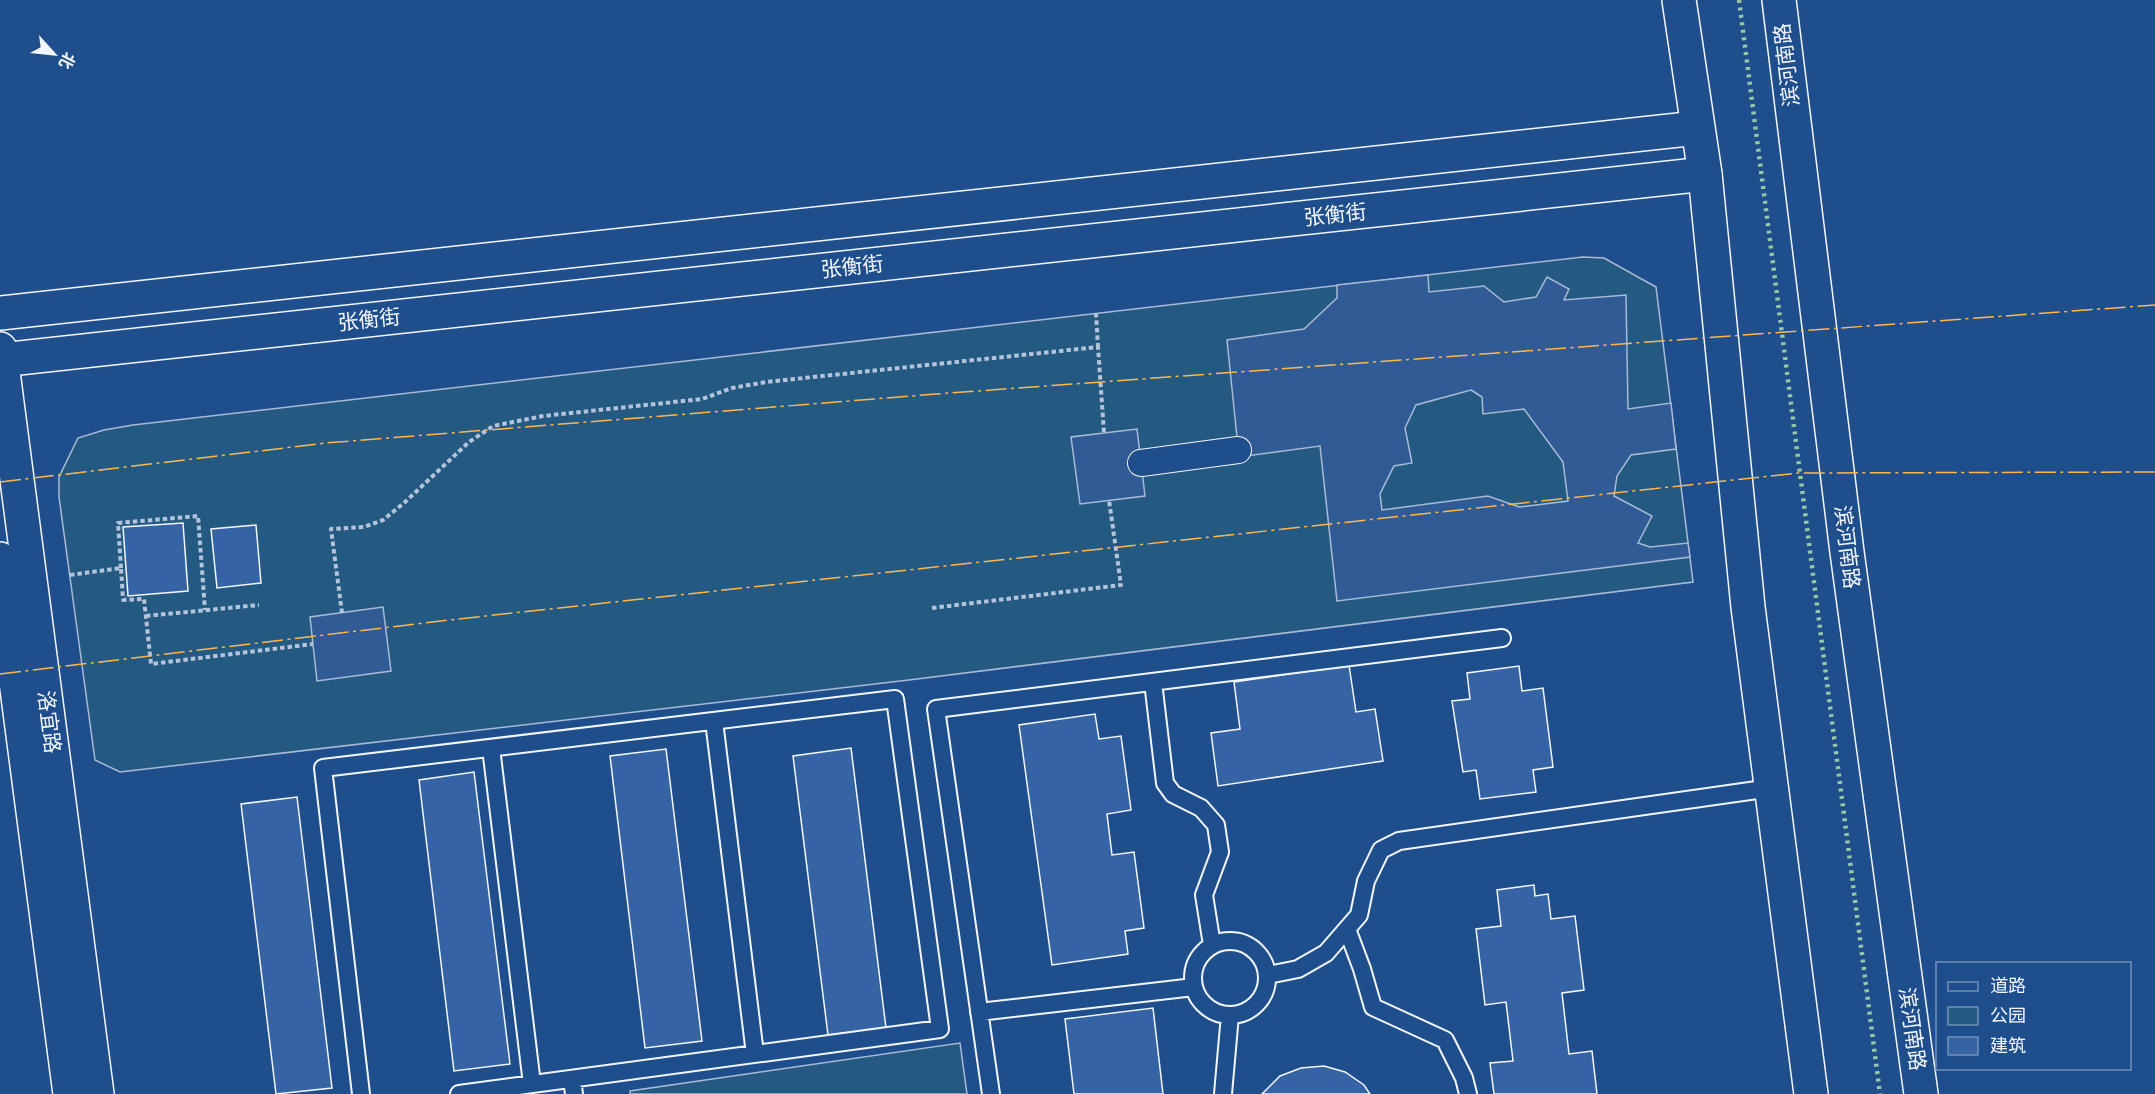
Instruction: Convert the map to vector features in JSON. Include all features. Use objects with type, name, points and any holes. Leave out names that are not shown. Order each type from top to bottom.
[{"type":"main road","points":[[1679,0],[1705,174],[1748,607],[1811,1094]]},
{"type":"main road","name":"滨河南路","points":[[1779,0],[1847,552],[1921,1094]]},
{"type":"main road","points":[[0,313],[1697,128]]},
{"type":"main road","name":"张衡街","points":[[1,356],[1705,174]]},
{"type":"main road","name":"洛宜路","points":[[1,356],[97,1094]]},
{"type":"main road","name":"洛宜路","points":[[0,558],[70,1094]]},
{"type":"street","points":[[1141,463],[1238,450]]},
{"type":"lane","points":[[991,1094],[936,709],[1502,638]]},
{"type":"lane","points":[[1153,682],[1165,783],[1173,794],[1201,807],[1216,825],[1220,852],[1204,895],[1212,945]]},
{"type":"lane","points":[[361,1094],[323,768],[895,699],[940,1029],[755,1054],[573,1086],[532,1084],[459,1094]]},
{"type":"lane","points":[[714,721],[755,1054]]},
{"type":"lane","points":[[491,748],[532,1084]]},
{"type":"lane","points":[[1268,975],[1298,969],[1326,953],[1359,915],[1366,881],[1381,850],[1399,841],[1771,788]]},
{"type":"lane","points":[[1347,929],[1374,1006],[1445,1041],[1464,1078],[1468,1094]]},
{"type":"lane","points":[[1223,941],[1236,941],[1258,952],[1265,963],[1268,975],[1261,999],[1253,1008],[1230,1015],[1218,1013],[1207,1007],[1199,998],[1194,987],[1193,975],[1196,963],[1212,945],[1223,941]]},
{"type":"lane","points":[[979,1012],[1194,987]]},
{"type":"lane","points":[[1223,1094],[1230,1015]]},
{"type":"path","points":[[1095,313],[1104,433]]},
{"type":"path","points":[[342,613],[331,529],[364,527],[383,520],[469,442],[493,426],[543,416],[702,399],[732,388],[766,382],[1098,347]]},
{"type":"path","points":[[932,608],[1121,585],[1109,500]]},
{"type":"path","points":[[205,610],[198,516],[118,523],[123,600],[144,599],[151,664],[313,644]]},
{"type":"path","points":[[70,575],[121,568]]},
{"type":"path","points":[[146,616],[259,605]]},
{"type":"green space","points":[[1583,257],[1604,258],[1656,287],[1693,582],[909,680],[120,772],[95,760],[59,497],[59,477],[78,438],[104,430],[133,425]]},
{"type":"green space","points":[[960,1043],[967,1094],[630,1094],[630,1091]]},
{"type":"shaded area","points":[[1428,275],[1429,292],[1484,286],[1504,302],[1536,297],[1547,277],[1569,289],[1564,300],[1626,295],[1628,409],[1671,403],[1676,449],[1631,455],[1617,476],[1614,496],[1652,516],[1638,543],[1650,547],[1688,543],[1690,557],[1337,601],[1320,446],[1239,457],[1227,340],[1304,329],[1337,298],[1337,285]],"holes":[[[1471,390],[1482,397],[1483,414],[1524,409],[1563,462],[1568,501],[1519,507],[1488,496],[1382,510],[1380,494],[1394,466],[1412,463],[1405,428],[1416,405]]]},
{"type":"shaded area","points":[[1137,429],[1145,496],[1080,504],[1071,437]]},
{"type":"shaded area","points":[[383,607],[391,671],[317,681],[310,617]]},
{"type":"building","points":[[183,523],[188,591],[128,596],[123,527]]},
{"type":"building","points":[[256,525],[261,583],[217,588],[211,529]]},
{"type":"building","points":[[1349,665],[1356,712],[1375,709],[1383,761],[1218,786],[1211,733],[1240,729],[1234,682]]},
{"type":"building","points":[[1519,666],[1522,691],[1543,688],[1553,767],[1533,770],[1536,792],[1480,799],[1476,770],[1463,772],[1452,701],[1470,699],[1467,673]]},
{"type":"building","points":[[1095,714],[1099,739],[1121,736],[1131,810],[1107,814],[1112,855],[1134,852],[1144,928],[1125,931],[1128,954],[1052,965],[1019,725]]},
{"type":"building","points":[[851,748],[886,1028],[828,1035],[793,756]]},
{"type":"building","points":[[666,749],[702,1041],[645,1048],[610,756]]},
{"type":"building","points":[[474,772],[510,1064],[454,1071],[419,780]]},
{"type":"building","points":[[297,797],[332,1088],[276,1094],[241,804]]},
{"type":"building","points":[[1534,885],[1535,896],[1548,894],[1551,919],[1575,916],[1584,990],[1562,993],[1569,1054],[1592,1051],[1597,1094],[1494,1094],[1490,1063],[1513,1061],[1506,1002],[1485,1005],[1476,929],[1501,926],[1497,890]]},
{"type":"building","points":[[1153,1008],[1163,1094],[1074,1094],[1065,1019]]},
{"type":"building","points":[[1324,1066],[1345,1072],[1364,1085],[1370,1094],[1262,1094],[1280,1076],[1301,1068]]},
{"type":"hedge","points":[[1739,0],[1880,1094]]},
{"type":"power","points":[[0,482],[326,443],[936,394],[2155,305]]},
{"type":"power","points":[[0,674],[449,620],[1798,473],[2155,472]]}]
